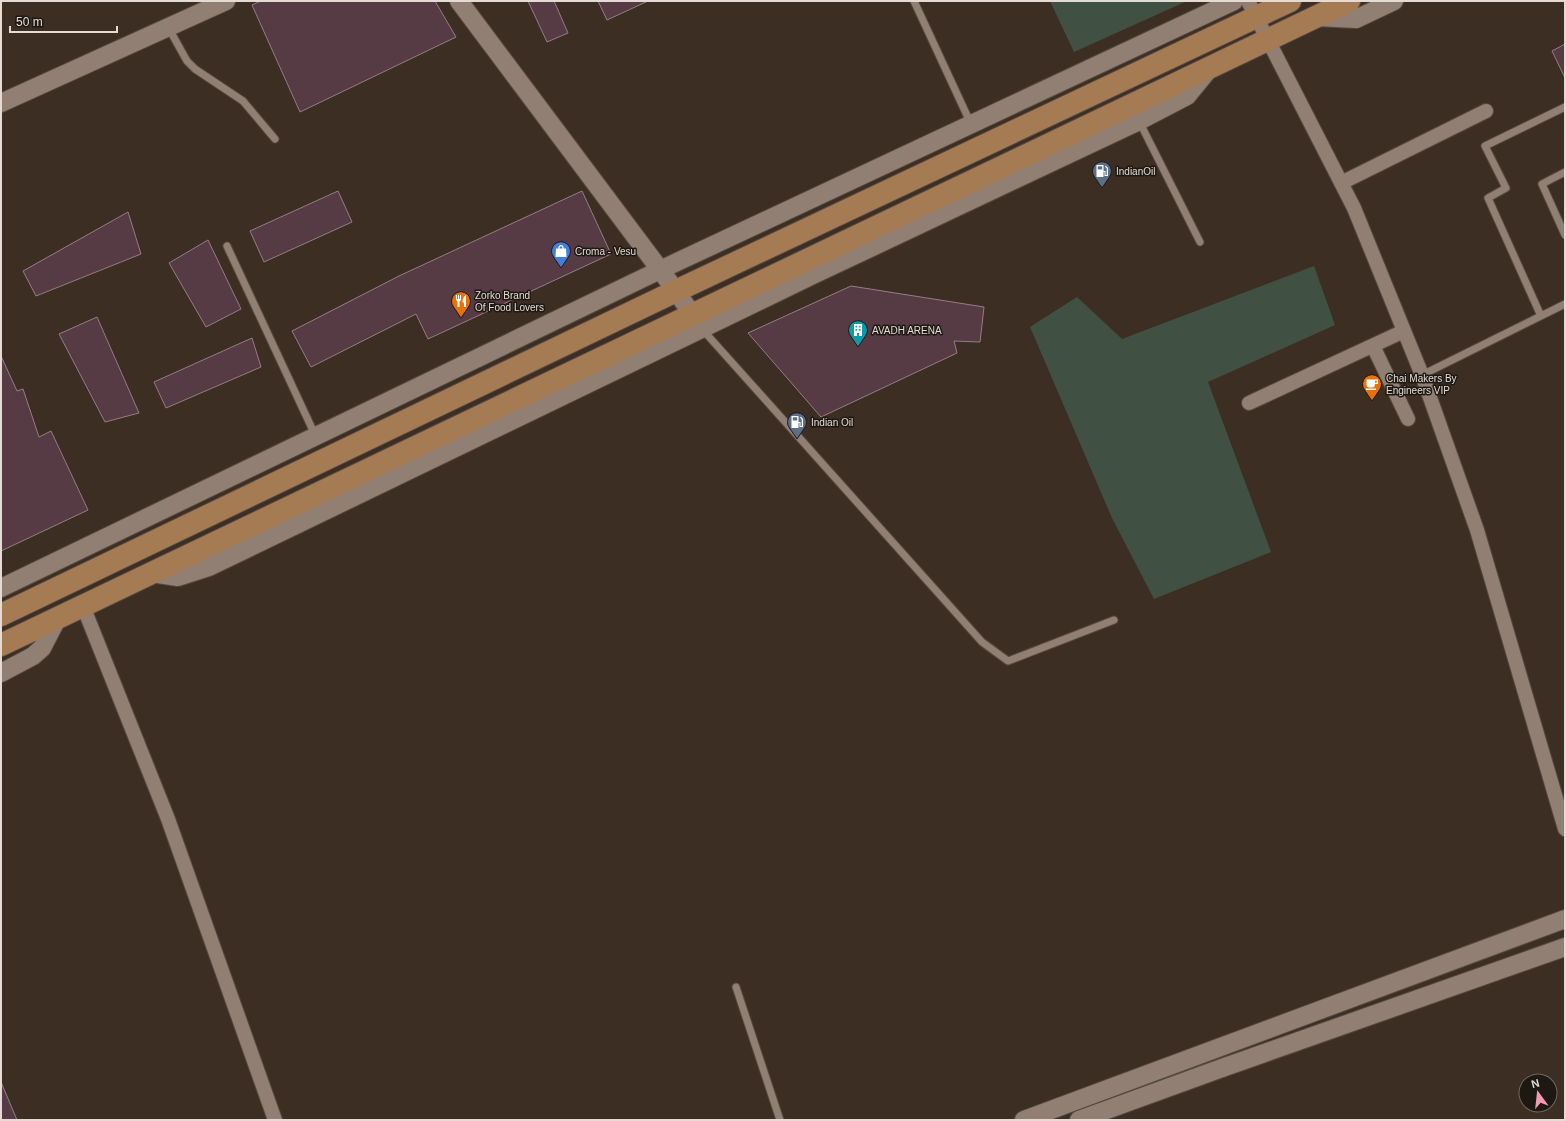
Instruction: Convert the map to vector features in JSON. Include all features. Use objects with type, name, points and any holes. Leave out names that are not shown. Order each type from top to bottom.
[{"type":"main road","points":[[1,615],[676,291],[1252,9],[1290,1]]},
{"type":"main road","points":[[1,645],[151,573],[697,321],[1349,1]]},
{"type":"street","points":[[1,103],[226,1]]},
{"type":"street","points":[[459,1],[697,321],[1139,121],[1187,96],[1210,68]]},
{"type":"street","points":[[1,588],[660,270],[1234,1]]},
{"type":"street","points":[[1316,17],[1356,19],[1394,1]]},
{"type":"street","points":[[1252,9],[1354,208],[1422,375],[1477,530],[1565,829]]},
{"type":"street","points":[[1341,183],[1486,111]]},
{"type":"street","points":[[1249,403],[1404,331]]},
{"type":"street","points":[[1373,346],[1408,419]]},
{"type":"street","points":[[83,606],[168,820],[275,1120]]},
{"type":"street","points":[[1,673],[33,656],[42,648],[58,617]]},
{"type":"street","points":[[1024,1120],[1214,1048],[1565,919]]},
{"type":"street","points":[[1079,1120],[1565,947]]},
{"type":"lane","points":[[914,1],[972,125]]},
{"type":"lane","points":[[168,27],[187,61],[195,69],[243,101],[275,139]]},
{"type":"lane","points":[[1541,316],[1488,198],[1506,188],[1485,146],[1565,107]]},
{"type":"lane","points":[[1139,121],[1200,242]]},
{"type":"lane","points":[[1565,172],[1542,184],[1565,234]]},
{"type":"lane","points":[[227,246],[316,437]]},
{"type":"lane","points":[[1422,375],[1565,304]]},
{"type":"lane","points":[[697,321],[982,642],[1008,661],[1114,620]]},
{"type":"lane","points":[[736,987],[780,1120]]},
{"type":"green space","points":[[1050,1],[1187,1],[1074,52]]},
{"type":"green space","points":[[1314,266],[1335,325],[1208,382],[1271,552],[1154,599],[1112,518],[1030,327],[1077,297],[1122,339]]},
{"type":"building","points":[[261,1],[435,1],[456,37],[300,112],[252,5]]},
{"type":"building","points":[[528,1],[554,1],[568,33],[547,42]]},
{"type":"building","points":[[598,1],[648,1],[607,20]]},
{"type":"building","points":[[1565,44],[1565,78],[1552,51]]},
{"type":"building","points":[[338,191],[352,222],[264,262],[250,231]]},
{"type":"building","points":[[582,191],[611,254],[428,339],[416,314],[311,367],[292,331],[399,276]]},
{"type":"building","points":[[128,212],[141,254],[36,296],[23,271]]},
{"type":"building","points":[[208,240],[241,309],[206,327],[169,263]]},
{"type":"building","name":"AVADH ARENA","points":[[851,286],[984,307],[980,342],[954,341],[957,353],[821,417],[748,333]]},
{"type":"building","points":[[97,317],[139,413],[105,422],[59,334]]},
{"type":"building","points":[[252,338],[261,367],[166,408],[154,382]]},
{"type":"building","points":[[1,356],[17,391],[23,389],[39,437],[51,431],[88,510],[1,551]]},
{"type":"building","points":[[1,1082],[17,1120],[1,1120]]},
{"type":"place","name":"IndianOil","points":[[1102,188]]},
{"type":"place","name":"Croma - Vesu","points":[[561,268]]},
{"type":"place","name":"Zorko Brand Of Food Lovers","points":[[461,318]]},
{"type":"place","name":"AVADH ARENA","points":[[858,347]]},
{"type":"place","name":"Chai Makers By Engineers VIP","points":[[1372,401]]},
{"type":"place","name":"Indian Oil","points":[[797,439]]}]
